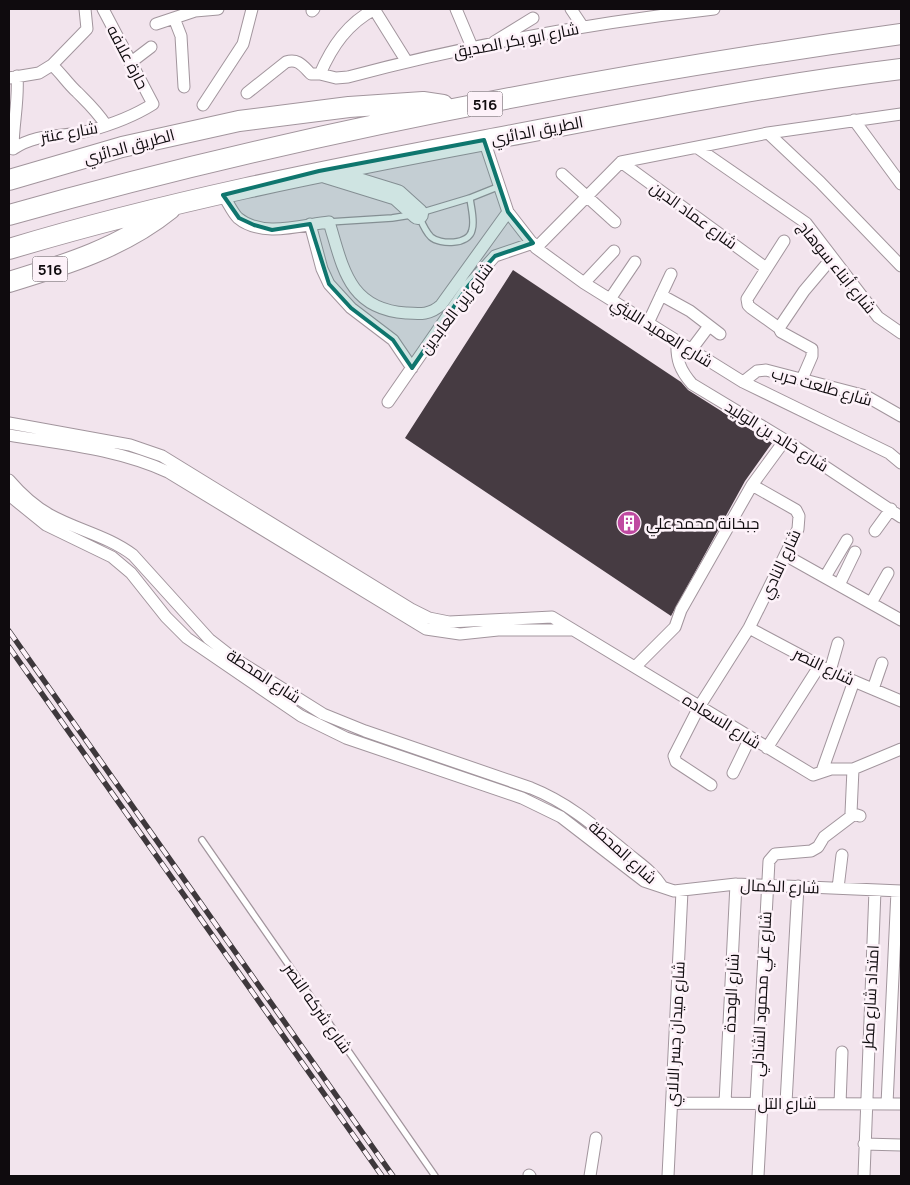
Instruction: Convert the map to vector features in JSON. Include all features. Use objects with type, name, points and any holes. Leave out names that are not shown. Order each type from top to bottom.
[{"type":"highway","name":"الطريق الدائري","points":[[9,215],[73,197],[366,126],[740,56],[901,34]]},
{"type":"highway","name":"الطريق الدائري","points":[[9,249],[82,227],[224,195],[319,171],[664,106],[901,69]]},
{"type":"highway","name":"الطريق الدائري","points":[[9,180],[180,132],[275,115],[349,106],[423,102],[460,108]]},
{"type":"highway","points":[[319,171],[397,194],[418,214]]},
{"type":"highway","name":"الطريق الدائري","points":[[9,282],[90,254],[133,235],[153,223],[175,205]]},
{"type":"street","points":[[13,77],[39,73],[52,65],[87,28],[85,9]]},
{"type":"street","name":"حارة علافه","points":[[103,9],[153,104]]},
{"type":"street","points":[[156,24],[192,10],[218,9]]},
{"type":"street","points":[[203,105],[243,44],[252,9]]},
{"type":"street","points":[[247,94],[286,62],[293,60],[298,61],[311,74],[320,74],[330,50],[350,26],[375,9],[407,62]]},
{"type":"street","points":[[456,9],[472,48]]},
{"type":"street","points":[[570,9],[583,27]]},
{"type":"street","name":"شارع ابو بكر الصديق","points":[[320,74],[336,78],[348,77],[491,44],[657,12],[714,9]]},
{"type":"street","points":[[174,18],[181,36],[184,87]]},
{"type":"street","points":[[491,44],[533,18]]},
{"type":"street","points":[[130,63],[151,47]]},
{"type":"street","points":[[52,65],[66,78],[76,92],[93,106],[106,125]]},
{"type":"street","name":"شارع عنتر","points":[[13,77],[18,92],[13,123],[13,148],[34,138],[87,131],[106,125],[153,104]]},
{"type":"street","points":[[621,162],[699,149],[768,134],[901,114]]},
{"type":"street","points":[[854,120],[898,171],[901,184]]},
{"type":"street","points":[[768,134],[820,182],[901,266]]},
{"type":"street","name":"شارع العميد الليثي","points":[[484,140],[508,212],[535,245],[584,283],[743,382],[889,453],[901,463]]},
{"type":"street","name":"شارع أبناء سوهاج","points":[[699,149],[806,223],[831,259],[878,317],[900,329]]},
{"type":"street","name":"شارع زين العابدين","points":[[388,402],[469,285],[495,256],[535,245],[587,197],[621,162]]},
{"type":"street","name":"شارع عماد الدين","points":[[621,162],[766,268]]},
{"type":"street","points":[[562,174],[615,222]]},
{"type":"street","points":[[224,195],[239,218],[254,226],[272,230],[328,222]]},
{"type":"street","name":"شارع زين العابدين","points":[[328,222],[347,279],[368,301],[385,310],[423,314],[433,312],[441,305],[508,212]]},
{"type":"street","name":"شارع زين العابدين","points":[[310,224],[322,269],[329,284],[351,308],[376,325],[393,340],[412,368]]},
{"type":"street","points":[[784,241],[749,293],[748,305],[779,328],[781,332],[812,348],[812,356],[802,379]]},
{"type":"street","points":[[584,283],[614,251]]},
{"type":"street","points":[[779,328],[804,290],[831,259]]},
{"type":"street","points":[[610,300],[635,262]]},
{"type":"street","points":[[648,323],[671,274]]},
{"type":"street","points":[[661,295],[690,310],[720,334]]},
{"type":"street","points":[[376,325],[385,310]]},
{"type":"street","points":[[691,350],[709,326]]},
{"type":"street","name":"شارع خالد بن الوليد","points":[[677,341],[676,357],[682,372],[692,384],[785,440],[901,517]]},
{"type":"street","name":"شارع طلعت حرب","points":[[743,382],[762,370],[866,396],[901,416]]},
{"type":"street","points":[[9,423],[130,445],[162,456],[420,614],[449,622],[574,630]]},
{"type":"street","points":[[11,436],[111,452],[168,472],[426,629],[448,634],[498,625]]},
{"type":"street","points":[[635,667],[675,627],[681,610],[752,485],[785,440]]},
{"type":"street","name":"شارع المحطة","points":[[9,480],[29,501],[50,515],[122,547],[133,555],[188,618],[210,638],[232,656],[310,706],[350,726],[531,788],[558,800],[583,816],[651,873],[661,886]]},
{"type":"street","name":"شارع النادي","points":[[711,785],[673,759],[699,707],[749,628],[798,528],[799,516],[791,505],[752,485]]},
{"type":"street","name":"شارع المحطة","points":[[9,495],[46,524],[112,557],[131,573],[166,617],[187,638],[301,716],[346,738],[522,798],[548,810],[572,825],[644,881],[661,886]]},
{"type":"street","points":[[875,530],[890,509]]},
{"type":"street","points":[[825,577],[847,540]]},
{"type":"street","points":[[838,585],[855,552]]},
{"type":"street","points":[[784,555],[901,620]]},
{"type":"street","points":[[871,603],[888,573]]},
{"type":"street","name":"شارع السعاده","points":[[498,625],[552,617],[813,775],[822,771],[853,769],[901,749]]},
{"type":"street","name":"شارع النصر","points":[[749,628],[830,670],[901,701]]},
{"type":"street","points":[[830,670],[838,643]]},
{"type":"street","points":[[873,689],[882,662]]},
{"type":"street","points":[[767,748],[820,665]]},
{"type":"street","points":[[822,771],[854,681]]},
{"type":"street","points":[[733,773],[750,738]]},
{"type":"street","name":"شارع علي محمود الشاذلي","points":[[758,1176],[767,885],[771,857],[775,854],[811,851],[818,847],[824,837],[857,816],[851,810],[853,769]]},
{"type":"street","points":[[838,888],[842,855]]},
{"type":"street","name":"شارع الكمال","points":[[661,886],[682,891],[736,884],[899,891]]},
{"type":"street","name":"شارع الوحدة","points":[[725,1103],[736,884]]},
{"type":"street","points":[[786,1103],[798,886]]},
{"type":"street","name":"امتداد شارع مطر","points":[[864,1176],[865,1104],[875,890]]},
{"type":"street","name":"شارع ميدان جسر الالاي","points":[[668,1176],[682,891]]},
{"type":"street","points":[[887,1104],[898,940],[899,891]]},
{"type":"street","points":[[840,1104],[842,1052]]},
{"type":"street","name":"شارع التل","points":[[672,1103],[901,1104]]},
{"type":"street","points":[[590,1176],[596,1138]]},
{"type":"street","points":[[864,1144],[901,1145]]},
{"type":"lane","points":[[328,222],[392,218],[418,214],[470,198],[500,186]]},
{"type":"lane","points":[[418,214],[425,229],[437,241],[465,240],[473,229],[470,198]]},
{"type":"lane","name":"شارع شركه النصر","points":[[202,840],[434,1176]]},
{"type":"highlighted area","points":[[484,140],[508,212],[533,243],[495,256],[469,285],[412,368],[393,340],[351,308],[329,284],[310,224],[272,230],[254,225],[239,218],[223,195],[319,171]]},
{"type":"building","name":"جبخانة محمد علي","points":[[513,270],[681,382],[688,390],[772,443],[745,481],[671,616],[405,438]]},
{"type":"railway","points":[[9,631],[393,1176]]},
{"type":"railway","points":[[9,647],[382,1176]]},
{"type":"place","name":"جبخانة محمد علي","points":[[629,523]]}]
